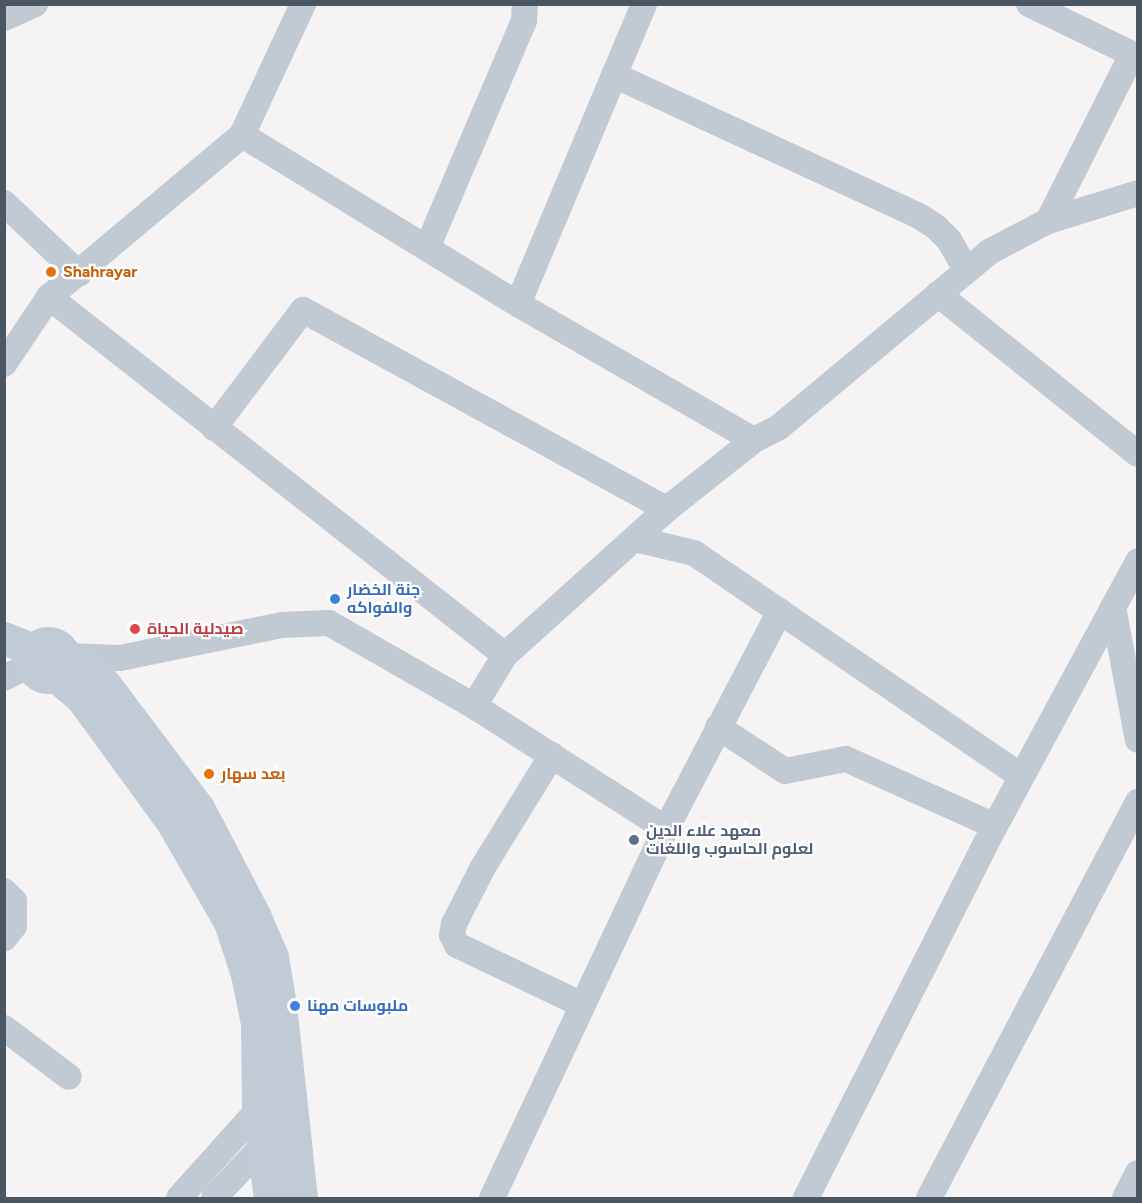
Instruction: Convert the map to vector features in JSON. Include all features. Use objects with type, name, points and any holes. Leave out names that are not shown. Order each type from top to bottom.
[{"type":"street","points":[[4,18],[34,4]]},
{"type":"street","points":[[427,249],[524,21],[525,4]]},
{"type":"street","points":[[518,304],[644,4]]},
{"type":"street","points":[[1029,4],[1135,56],[1048,221]]},
{"type":"street","points":[[4,364],[50,297],[242,135],[294,9]]},
{"type":"street","points":[[614,75],[919,216],[936,227],[949,240],[966,270]]},
{"type":"street","points":[[242,135],[518,304],[754,440]]},
{"type":"street","points":[[474,706],[505,655],[667,509],[754,440],[778,428],[988,252],[1048,221],[1137,194]]},
{"type":"street","points":[[4,203],[79,274]]},
{"type":"street","points":[[938,294],[1137,454]]},
{"type":"street","points":[[50,297],[505,655]]},
{"type":"street","points":[[214,428],[303,310],[667,509]]},
{"type":"street","points":[[635,539],[694,552],[1021,776]]},
{"type":"street","points":[[806,1198],[994,826],[1137,561]]},
{"type":"street","points":[[1113,607],[1137,740]]},
{"type":"street","points":[[492,1198],[666,829],[780,612]]},
{"type":"street","points":[[37,660],[120,658],[282,625],[329,623],[474,706],[666,829]]},
{"type":"street","points":[[37,660],[88,667],[198,808],[226,860],[272,957],[289,1079],[301,1198]]},
{"type":"street","points":[[37,660],[82,698],[174,823],[230,922],[247,974],[257,1023],[258,1108],[270,1198]]},
{"type":"street","points":[[718,727],[786,771],[846,759],[994,826]]},
{"type":"street","points":[[552,755],[482,869],[454,924],[452,935],[457,945],[582,1005]]},
{"type":"street","points":[[929,1198],[1137,802]]},
{"type":"street","points":[[4,891],[14,901],[14,926],[4,939]]},
{"type":"street","points":[[4,1028],[69,1077]]},
{"type":"street","points":[[179,1198],[258,1108],[289,1079]]},
{"type":"street","points":[[214,1198],[264,1142],[292,1120]]},
{"type":"street","points":[[1125,1198],[1137,1173]]},
{"type":"place","name":"Shahrayar","points":[[51,272]]},
{"type":"place","name":"جنة الخضار والفواكه","points":[[335,599]]},
{"type":"place","name":"صيدلية الحياة","points":[[135,629]]},
{"type":"place","name":"بعد سهار","points":[[209,774]]},
{"type":"place","name":"معهد علاء الدين لعلوم الحاسوب واللغات","points":[[634,840]]},
{"type":"place","name":"ملبوسات مهنا","points":[[295,1006]]}]
